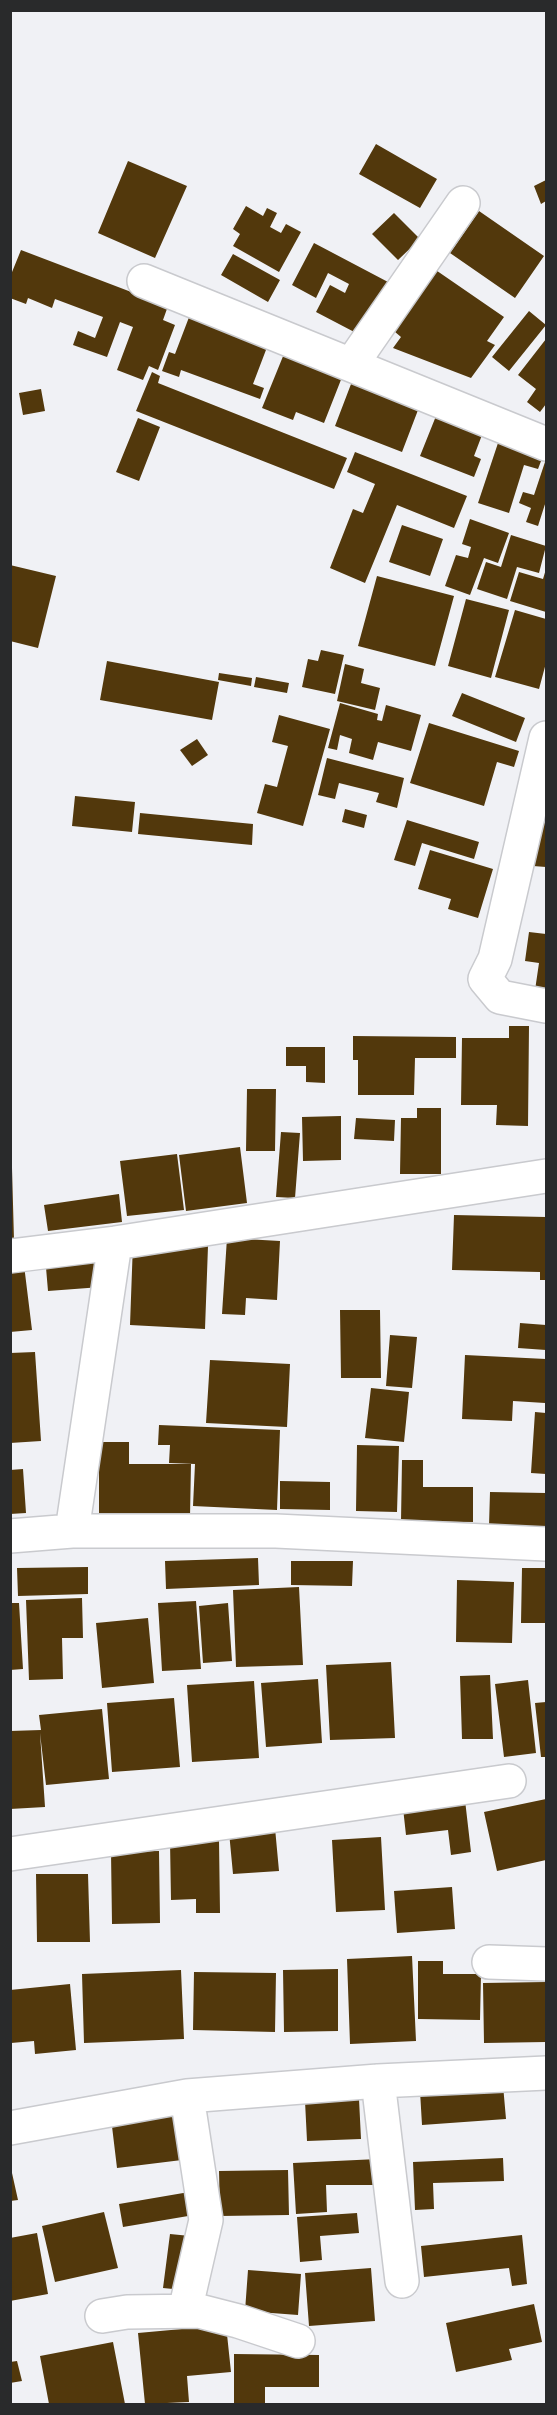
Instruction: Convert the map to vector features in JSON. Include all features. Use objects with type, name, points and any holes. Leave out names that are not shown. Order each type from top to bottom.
[{"type":"street","points":[[351,364],[464,203]]},
{"type":"street","points":[[144,281],[546,444]]},
{"type":"street","points":[[546,738],[495,959],[485,979],[500,997],[546,1006]]},
{"type":"street","points":[[10,1256],[115,1243],[546,1176]]},
{"type":"street","points":[[72,1531],[115,1243]]},
{"type":"street","points":[[10,1536],[72,1531],[276,1531],[546,1544]]},
{"type":"street","points":[[10,1854],[509,1781]]},
{"type":"street","points":[[489,1962],[546,1964]]},
{"type":"street","points":[[10,2128],[186,2096],[378,2081],[546,2073]]},
{"type":"street","points":[[378,2081],[402,2281]]},
{"type":"street","points":[[185,2311],[206,2220],[186,2096]]},
{"type":"street","points":[[102,2316],[127,2312],[199,2311],[238,2320],[298,2341]]},
{"type":"building","points":[[376,144],[437,179],[420,208],[359,174]]},
{"type":"building","points":[[128,161],[187,186],[155,258],[98,233]]},
{"type":"building","points":[[546,180],[546,201],[541,204],[534,186]]},
{"type":"building","points":[[246,206],[263,216],[267,208],[277,213],[270,227],[281,233],[286,224],[301,232],[279,272],[233,246],[240,234],[233,229]]},
{"type":"building","points":[[479,211],[544,256],[515,298],[450,253]]},
{"type":"building","points":[[394,213],[420,239],[398,260],[372,234]]},
{"type":"building","points":[[314,243],[388,282],[360,335],[316,312],[330,285],[345,293],[349,284],[328,273],[316,298],[292,285]]},
{"type":"building","points":[[21,250],[168,306],[163,320],[175,325],[158,370],[149,366],[143,380],[117,370],[133,327],[120,322],[107,357],[73,345],[78,331],[95,338],[103,317],[55,299],[52,308],[28,298],[26,304],[10,298],[10,277]]},
{"type":"building","points":[[233,254],[280,280],[268,302],[221,275]]},
{"type":"building","points":[[427,264],[504,317],[487,341],[495,345],[471,378],[393,348],[401,337],[388,326]]},
{"type":"building","points":[[529,311],[546,325],[509,371],[492,357]]},
{"type":"building","points":[[191,312],[269,342],[253,384],[264,388],[260,399],[181,370],[179,377],[162,371],[169,352],[175,354]]},
{"type":"building","points":[[546,339],[546,404],[540,412],[527,402],[536,389],[518,375]]},
{"type":"building","points":[[288,344],[346,367],[324,423],[296,412],[293,420],[262,408]]},
{"type":"building","points":[[356,371],[423,397],[402,452],[335,426]]},
{"type":"building","points":[[152,372],[160,376],[158,383],[347,458],[334,489],[136,411]]},
{"type":"building","points":[[41,389],[45,411],[23,415],[19,393]]},
{"type":"building","points":[[440,406],[482,435],[474,456],[481,459],[474,477],[420,456]]},
{"type":"building","points":[[138,418],[160,427],[139,481],[116,472]]},
{"type":"building","points":[[501,434],[546,448],[538,469],[524,465],[509,513],[478,503]]},
{"type":"building","points":[[355,452],[467,496],[454,528],[397,505],[365,583],[330,568],[353,509],[363,513],[375,484],[347,472]]},
{"type":"building","points":[[546,459],[546,501],[538,526],[526,522],[531,508],[519,503],[523,492],[534,495]]},
{"type":"building","points":[[470,519],[509,533],[498,563],[484,558],[470,595],[445,586],[456,555],[468,558],[471,547],[462,544]]},
{"type":"building","points":[[402,525],[443,539],[430,576],[389,562]]},
{"type":"building","points":[[511,535],[546,546],[539,573],[517,567],[507,599],[477,589],[486,562],[501,567]]},
{"type":"building","points":[[10,565],[56,576],[38,648],[10,641]]},
{"type":"building","points":[[546,569],[546,612],[510,601],[519,572],[543,579]]},
{"type":"building","points":[[377,576],[454,596],[435,666],[358,646]]},
{"type":"building","points":[[466,599],[509,610],[491,678],[448,666]]},
{"type":"building","points":[[515,610],[546,619],[546,663],[539,689],[495,677]]},
{"type":"building","points":[[321,650],[344,655],[335,694],[302,687],[308,659],[318,661]]},
{"type":"building","points":[[107,661],[219,682],[212,720],[100,700]]},
{"type":"building","points":[[345,664],[364,669],[361,683],[380,688],[375,710],[337,701]]},
{"type":"building","points":[[219,673],[252,678],[251,686],[218,680]]},
{"type":"building","points":[[256,677],[289,683],[287,693],[254,687]]},
{"type":"building","points":[[462,693],[525,718],[516,742],[452,716]]},
{"type":"building","points":[[340,703],[378,714],[377,720],[382,721],[386,705],[421,715],[411,751],[378,742],[373,760],[349,753],[352,739],[340,735],[337,750],[328,748]]},
{"type":"building","points":[[279,715],[330,729],[303,826],[257,813],[265,784],[277,787],[288,746],[272,742]]},
{"type":"building","points":[[429,723],[519,751],[514,767],[497,762],[484,806],[410,783]]},
{"type":"building","points":[[197,739],[208,755],[192,766],[180,750]]},
{"type":"building","points":[[327,758],[404,778],[397,808],[376,802],[379,793],[339,783],[335,799],[318,795]]},
{"type":"building","points":[[75,796],[135,802],[132,832],[72,826]]},
{"type":"building","points":[[546,805],[546,867],[533,866]]},
{"type":"building","points":[[345,809],[367,815],[364,828],[342,822]]},
{"type":"building","points":[[140,813],[253,824],[252,845],[138,834]]},
{"type":"building","points":[[407,820],[479,842],[474,859],[422,843],[415,866],[394,860]]},
{"type":"building","points":[[430,850],[493,869],[478,918],[448,909],[451,899],[418,889]]},
{"type":"building","points":[[529,932],[546,934],[546,998],[534,997],[539,963],[525,961]]},
{"type":"building","points":[[509,1026],[529,1026],[528,1126],[496,1125],[497,1105],[461,1105],[462,1038],[509,1038]]},
{"type":"building","points":[[353,1036],[456,1037],[456,1058],[415,1058],[414,1095],[358,1095],[358,1060],[353,1060]]},
{"type":"building","points":[[286,1047],[325,1047],[325,1083],[306,1082],[306,1066],[286,1066]]},
{"type":"building","points":[[247,1089],[276,1089],[275,1151],[246,1151]]},
{"type":"building","points":[[417,1108],[441,1108],[441,1174],[400,1174],[401,1118],[417,1118]]},
{"type":"building","points":[[341,1116],[341,1160],[303,1161],[302,1117]]},
{"type":"building","points":[[356,1118],[395,1120],[394,1141],[354,1139]]},
{"type":"building","points":[[281,1132],[300,1133],[295,1198],[276,1197]]},
{"type":"building","points":[[240,1147],[247,1203],[186,1211],[179,1155]]},
{"type":"building","points":[[177,1154],[184,1210],[127,1216],[120,1161]]},
{"type":"building","points":[[10,1168],[12,1168],[14,1240],[10,1240]]},
{"type":"building","points":[[119,1194],[122,1222],[48,1231],[44,1205]]},
{"type":"building","points":[[454,1215],[546,1217],[546,1280],[540,1280],[540,1272],[452,1270]]},
{"type":"building","points":[[227,1238],[280,1241],[277,1300],[246,1298],[245,1315],[222,1314]]},
{"type":"building","points":[[133,1243],[208,1246],[205,1329],[130,1325]]},
{"type":"building","points":[[100,1254],[101,1287],[48,1291],[45,1256]]},
{"type":"building","points":[[24,1265],[32,1330],[10,1332],[10,1266]]},
{"type":"building","points":[[340,1310],[380,1310],[381,1378],[341,1378]]},
{"type":"building","points":[[520,1323],[546,1325],[546,1350],[518,1348]]},
{"type":"building","points":[[390,1335],[417,1337],[412,1388],[386,1386]]},
{"type":"building","points":[[35,1352],[41,1441],[10,1443],[10,1353]]},
{"type":"building","points":[[465,1355],[546,1359],[545,1403],[513,1401],[512,1421],[462,1419]]},
{"type":"building","points":[[210,1360],[290,1364],[287,1427],[206,1423]]},
{"type":"building","points":[[371,1388],[409,1392],[404,1442],[365,1438]]},
{"type":"building","points":[[535,1412],[546,1413],[546,1474],[531,1473]]},
{"type":"building","points":[[159,1425],[280,1430],[277,1510],[193,1506],[195,1464],[169,1463],[170,1445],[158,1445]]},
{"type":"building","points":[[99,1442],[129,1442],[129,1464],[191,1464],[190,1517],[99,1516]]},
{"type":"building","points":[[357,1445],[399,1446],[397,1512],[356,1511]]},
{"type":"building","points":[[402,1460],[423,1460],[423,1487],[473,1487],[473,1522],[401,1521]]},
{"type":"building","points":[[23,1469],[26,1513],[10,1514],[10,1470]]},
{"type":"building","points":[[280,1481],[330,1482],[330,1510],[280,1509]]},
{"type":"building","points":[[490,1492],[546,1493],[546,1528],[489,1526]]},
{"type":"building","points":[[258,1558],[259,1585],[166,1589],[165,1561]]},
{"type":"building","points":[[291,1561],[353,1561],[352,1586],[291,1585]]},
{"type":"building","points":[[88,1567],[88,1594],[18,1596],[17,1568]]},
{"type":"building","points":[[522,1568],[546,1568],[546,1623],[521,1623]]},
{"type":"building","points":[[457,1580],[514,1582],[512,1643],[456,1642]]},
{"type":"building","points":[[299,1587],[303,1665],[236,1667],[233,1590]]},
{"type":"building","points":[[82,1598],[83,1638],[62,1638],[63,1679],[29,1680],[26,1600]]},
{"type":"building","points":[[196,1601],[201,1669],[162,1671],[158,1603]]},
{"type":"building","points":[[10,1603],[19,1603],[23,1669],[10,1670]]},
{"type":"building","points":[[228,1603],[232,1661],[203,1663],[199,1606]]},
{"type":"building","points":[[148,1618],[154,1683],[102,1688],[96,1623]]},
{"type":"building","points":[[391,1662],[395,1738],[330,1740],[326,1665]]},
{"type":"building","points":[[490,1675],[493,1739],[462,1739],[460,1676]]},
{"type":"building","points":[[318,1679],[322,1743],[266,1747],[261,1683]]},
{"type":"building","points":[[528,1680],[536,1753],[504,1757],[495,1684]]},
{"type":"building","points":[[254,1681],[259,1758],[192,1762],[187,1685]]},
{"type":"building","points":[[174,1698],[180,1767],[112,1772],[107,1703]]},
{"type":"building","points":[[546,1702],[546,1757],[541,1757],[535,1703]]},
{"type":"building","points":[[102,1709],[109,1779],[46,1785],[40,1733],[45,1807],[10,1809],[10,1731],[41,1730],[39,1715]]},
{"type":"building","points":[[546,1799],[546,1860],[497,1871],[484,1812]]},
{"type":"building","points":[[465,1800],[471,1852],[451,1855],[448,1830],[406,1835],[403,1808]]},
{"type":"building","points":[[275,1828],[279,1871],[233,1874],[229,1832]]},
{"type":"building","points":[[381,1837],[385,1910],[336,1912],[332,1840]]},
{"type":"building","points":[[219,1840],[220,1913],[196,1913],[196,1899],[171,1900],[170,1841]]},
{"type":"building","points":[[159,1851],[160,1923],[112,1924],[111,1852]]},
{"type":"building","points":[[36,1874],[88,1874],[90,1942],[37,1942]]},
{"type":"building","points":[[452,1887],[455,1929],[397,1933],[394,1891]]},
{"type":"building","points":[[412,1956],[416,2041],[350,2044],[347,1959]]},
{"type":"building","points":[[418,1961],[443,1961],[443,1974],[481,1974],[480,2020],[418,2019]]},
{"type":"building","points":[[338,1969],[338,2031],[284,2032],[283,1970]]},
{"type":"building","points":[[181,1970],[184,2039],[84,2043],[82,1974]]},
{"type":"building","points":[[194,1972],[276,1973],[275,2032],[193,2030]]},
{"type":"building","points":[[546,1982],[546,2042],[484,2043],[483,1983]]},
{"type":"building","points":[[70,1984],[76,2050],[35,2054],[34,2041],[11,2043],[10,1990]]},
{"type":"building","points":[[503,2085],[506,2119],[422,2125],[420,2091]]},
{"type":"building","points":[[359,2099],[361,2139],[307,2141],[305,2101]]},
{"type":"building","points":[[184,2110],[190,2159],[117,2168],[111,2118]]},
{"type":"building","points":[[503,2158],[504,2181],[433,2183],[434,2209],[415,2210],[413,2162]]},
{"type":"building","points":[[378,2159],[381,2185],[326,2185],[327,2212],[296,2214],[293,2163]]},
{"type":"building","points":[[10,2164],[18,2200],[10,2201]]},
{"type":"building","points":[[288,2170],[289,2215],[220,2216],[219,2171]]},
{"type":"building","points":[[195,2191],[200,2214],[123,2227],[119,2204]]},
{"type":"building","points":[[104,2212],[118,2268],[55,2282],[42,2226]]},
{"type":"building","points":[[357,2213],[359,2233],[320,2236],[322,2260],[300,2262],[297,2217]]},
{"type":"building","points":[[37,2233],[48,2294],[10,2301],[10,2238]]},
{"type":"building","points":[[170,2234],[190,2236],[183,2290],[163,2288]]},
{"type":"building","points":[[522,2235],[527,2284],[512,2286],[509,2268],[424,2277],[421,2246]]},
{"type":"building","points":[[371,2268],[375,2321],[309,2326],[305,2273]]},
{"type":"building","points":[[248,2270],[301,2274],[298,2315],[245,2311]]},
{"type":"building","points":[[534,2304],[542,2342],[509,2349],[512,2360],[456,2372],[446,2323]]},
{"type":"building","points":[[226,2325],[231,2372],[187,2376],[189,2402],[145,2404],[138,2333]]},
{"type":"building","points":[[113,2342],[125,2404],[49,2404],[40,2356]]},
{"type":"building","points":[[234,2354],[319,2355],[319,2387],[265,2387],[265,2404],[234,2404]]},
{"type":"building","points":[[17,2361],[22,2381],[10,2383],[10,2362]]}]
